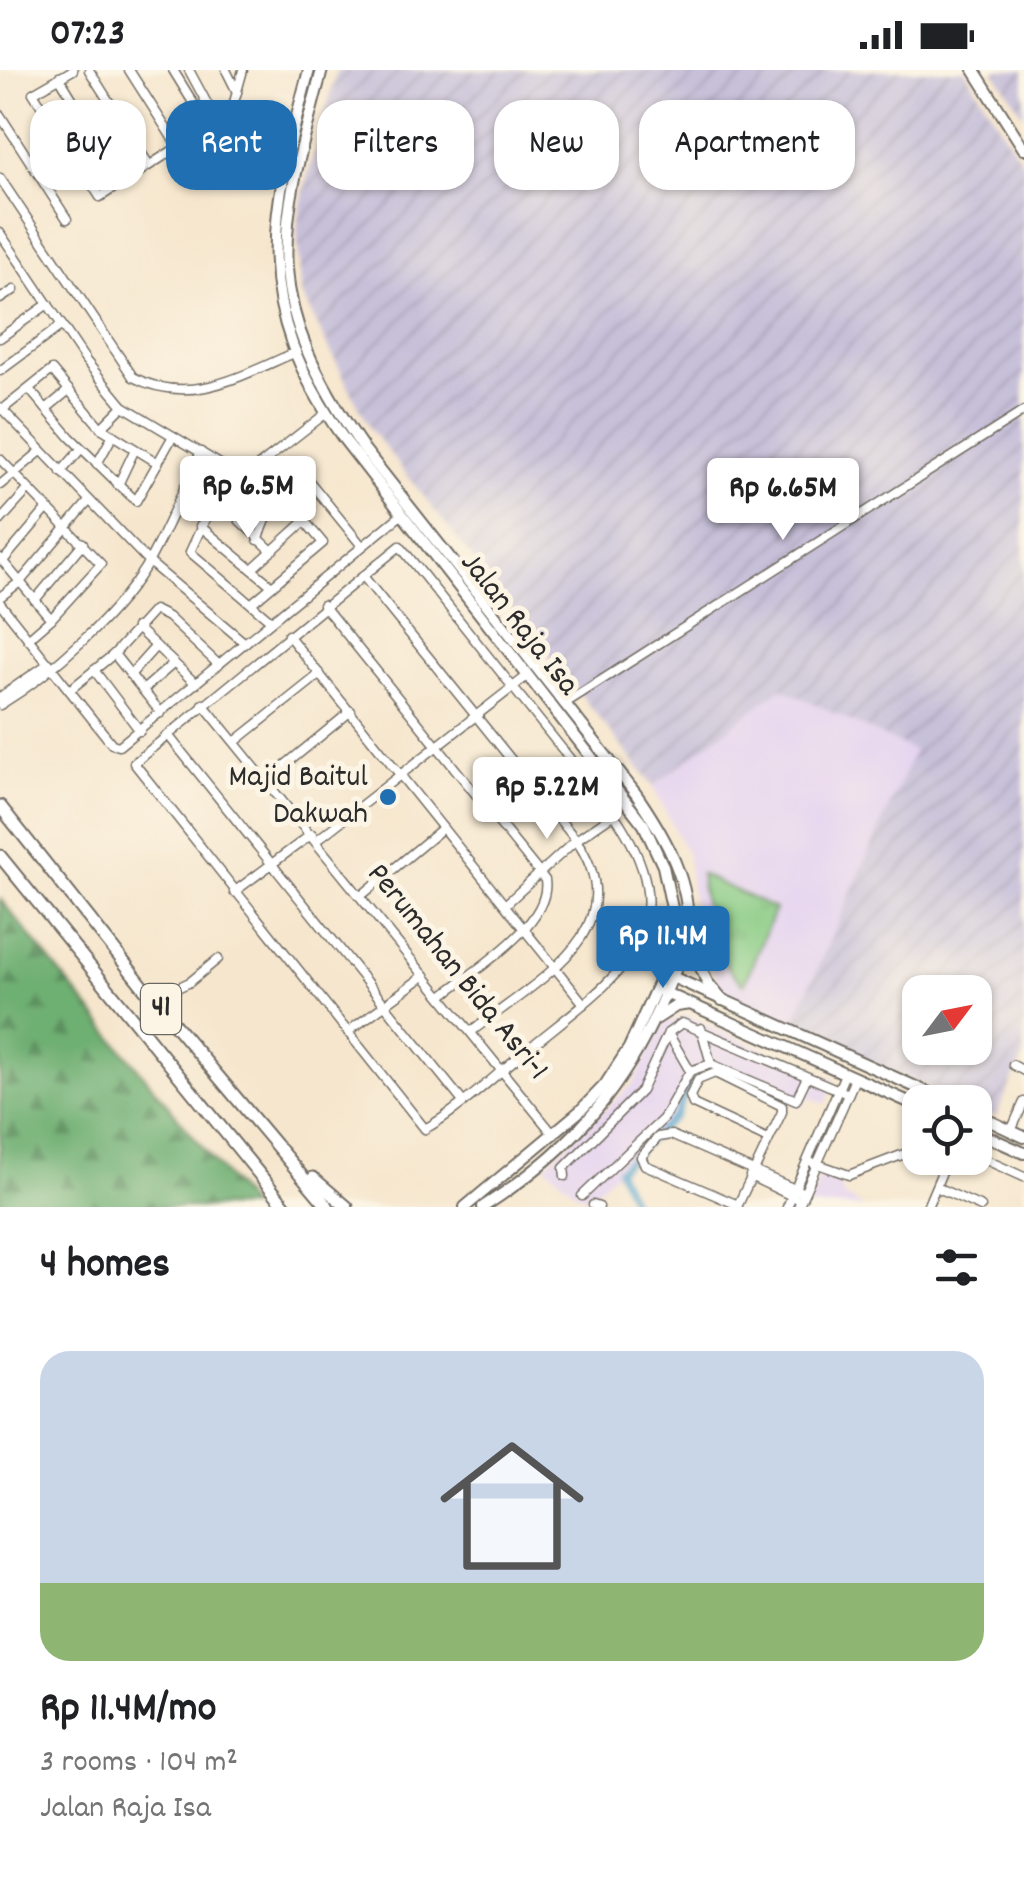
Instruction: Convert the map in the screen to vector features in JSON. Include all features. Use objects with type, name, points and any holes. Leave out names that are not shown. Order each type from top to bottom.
[{"type":"highway","name":"41","points":[[0,806],[153,999],[328,1207]]},
{"type":"highway","name":"41","points":[[0,856],[286,1207]]},
{"type":"highway","points":[[280,1148],[348,1207]]},
{"type":"main road","name":"Jalan Raja Isa","points":[[310,70],[274,216],[294,354],[326,414],[401,515],[527,676],[636,794],[660,832],[681,882],[687,931],[620,1064],[554,1135],[465,1207]]},
{"type":"main road","name":"Jalan Raja Isa","points":[[322,70],[288,202],[281,280],[304,346],[339,412],[630,806],[658,851],[676,927],[667,975]]},
{"type":"main road","points":[[977,70],[1024,139]]},
{"type":"main road","points":[[977,70],[1024,148]]},
{"type":"main road","points":[[687,931],[707,982],[726,1004]]},
{"type":"main road","points":[[667,975],[910,1085]]},
{"type":"main road","name":"Jalan Raja Isa","points":[[483,1207],[562,1145],[618,1087],[653,1021],[660,991]]},
{"type":"main road","points":[[660,991],[902,1099]]},
{"type":"main road","points":[[653,1021],[676,1006],[691,1004]]},
{"type":"main road","points":[[992,1122],[1024,1137]]},
{"type":"main road","points":[[992,1139],[1024,1153]]},
{"type":"street","points":[[37,100],[34,90],[73,70]]},
{"type":"street","points":[[89,70],[149,166]]},
{"type":"street","points":[[129,70],[166,128]]},
{"type":"street","points":[[173,70],[194,100]]},
{"type":"street","points":[[190,70],[202,100]]},
{"type":"street","points":[[226,70],[237,92]]},
{"type":"street","points":[[235,100],[242,70]]},
{"type":"street","points":[[59,77],[73,100]]},
{"type":"street","points":[[0,115],[67,219]]},
{"type":"street","points":[[146,168],[166,155]]},
{"type":"street","points":[[0,178],[133,377],[158,388],[204,390],[294,354]]},
{"type":"street","points":[[0,232],[123,406],[253,484],[278,494],[306,520],[323,543]]},
{"type":"street","points":[[1,296],[14,290]]},
{"type":"street","points":[[0,338],[48,304]]},
{"type":"street","points":[[0,371],[62,324]]},
{"type":"street","points":[[158,463],[101,428],[52,370],[1,409],[148,562],[245,643]]},
{"type":"street","points":[[29,388],[81,449],[133,500],[141,499],[173,436]]},
{"type":"street","points":[[46,408],[69,390]]},
{"type":"street","points":[[101,428],[123,406]]},
{"type":"street","points":[[558,708],[1024,410]]},
{"type":"street","points":[[244,478],[326,414]]},
{"type":"street","points":[[97,464],[112,435]]},
{"type":"street","points":[[61,472],[81,449]]},
{"type":"street","points":[[118,485],[135,449]]},
{"type":"street","points":[[0,485],[41,451]]},
{"type":"street","points":[[0,705],[51,666],[96,624],[148,562],[201,452]]},
{"type":"street","points":[[0,459],[27,491],[100,559],[100,566],[28,640]]},
{"type":"street","points":[[228,469],[190,552],[271,621]]},
{"type":"street","points":[[258,540],[278,494],[299,469],[362,546]]},
{"type":"street","points":[[253,484],[238,519],[271,550]]},
{"type":"street","points":[[1,516],[27,491]]},
{"type":"street","points":[[88,501],[0,600],[114,746],[140,730],[401,515]]},
{"type":"street","points":[[47,510],[2,559],[51,618]]},
{"type":"street","points":[[252,568],[306,520]]},
{"type":"street","points":[[200,526],[272,586]]},
{"type":"street","points":[[252,603],[331,536]]},
{"type":"street","points":[[35,600],[83,543]]},
{"type":"street","points":[[403,547],[614,814],[644,868],[644,921],[622,972],[425,1129],[234,892],[134,760],[362,576],[403,547]]},
{"type":"street","points":[[362,576],[576,840],[596,880],[596,910],[586,934],[556,965],[470,1032]]},
{"type":"street","points":[[323,605],[542,872],[545,902],[526,927],[442,996]]},
{"type":"street","points":[[71,689],[114,654],[150,611],[158,610],[219,665]]},
{"type":"street","points":[[136,627],[196,684]]},
{"type":"street","points":[[288,634],[584,1004]]},
{"type":"street","points":[[130,675],[156,646]]},
{"type":"street","points":[[114,654],[161,713]]},
{"type":"street","points":[[143,690],[174,663]]},
{"type":"street","points":[[94,670],[140,730]]},
{"type":"street","points":[[236,741],[320,674]]},
{"type":"street","points":[[234,892],[271,862],[314,837],[402,774],[527,676]]},
{"type":"street","points":[[0,696],[29,681]]},
{"type":"street","name":"Perumahan Bida Asri-1","points":[[204,704],[554,1135]]},
{"type":"street","points":[[268,779],[351,712]]},
{"type":"street","points":[[168,735],[463,1102]]},
{"type":"street","points":[[506,904],[576,840],[614,814]]},
{"type":"street","points":[[362,895],[443,828]]},
{"type":"street","points":[[153,999],[190,982],[218,959]]},
{"type":"street","points":[[348,1031],[426,975]]},
{"type":"street","points":[[564,1176],[564,1168],[573,1158],[642,1091],[668,1033],[682,1022],[848,1094]]},
{"type":"street","points":[[700,1028],[710,1064]]},
{"type":"street","points":[[668,1033],[690,1072]]},
{"type":"street","points":[[763,1057],[771,1038]]},
{"type":"street","points":[[582,1196],[663,1119],[690,1072],[710,1064],[796,1100],[808,1078]]},
{"type":"street","points":[[1012,1065],[1024,1071]]},
{"type":"street","points":[[768,1139],[695,1106],[689,1098],[698,1080],[716,1073],[779,1102],[782,1112],[768,1139],[750,1172],[738,1206],[645,1164],[641,1156],[658,1138],[671,1135],[750,1172],[798,1197]]},
{"type":"street","points":[[798,1197],[806,1160],[838,1090],[850,1076]]},
{"type":"street","points":[[786,1207],[798,1197],[816,1164],[848,1094],[850,1076]]},
{"type":"street","points":[[1010,1131],[1021,1117],[1024,1102]]},
{"type":"street","points":[[825,1118],[834,1124]]},
{"type":"street","points":[[562,1145],[573,1158]]},
{"type":"street","points":[[806,1160],[849,1175],[902,1155]]},
{"type":"street","points":[[992,1163],[1024,1177]]},
{"type":"street","points":[[928,1207],[941,1175]]},
{"type":"street","points":[[936,1187],[963,1203],[981,1207]]},
{"type":"shaded area","points":[[337,70],[965,70],[1024,165],[1024,1055],[996,1117],[992,1115],[992,1085],[923,1085],[791,1028],[914,751],[781,688],[653,786],[371,430],[301,294],[297,229],[317,142],[317,190],[474,190],[474,100],[329,100]]},
{"type":"shaded area","points":[[993,70],[1024,70],[1024,116],[1015,101]]},
{"type":"shaded area","points":[[781,688],[915,751],[791,1028],[730,998],[719,986],[696,929],[687,855],[653,786]]},
{"type":"shaded area","points":[[687,1015],[834,1080],[826,1104],[807,1097],[803,1108],[707,1070],[692,1079],[674,1116],[588,1198],[575,1192],[545,1165],[633,1084],[664,1023]]},
{"type":"shaded area","points":[[822,1172],[839,1182],[844,1197],[864,1207],[807,1207]]},
{"type":"green space","points":[[700,874],[775,909],[744,984],[716,948]]},
{"type":"green space","points":[[0,899],[251,1207],[0,1207]]},
{"type":"waterway","points":[[634,1204],[618,1170],[676,1115],[692,1078]]},
{"type":"place","name":"Majid Baitul Dakwah","points":[[388,797]]}]
